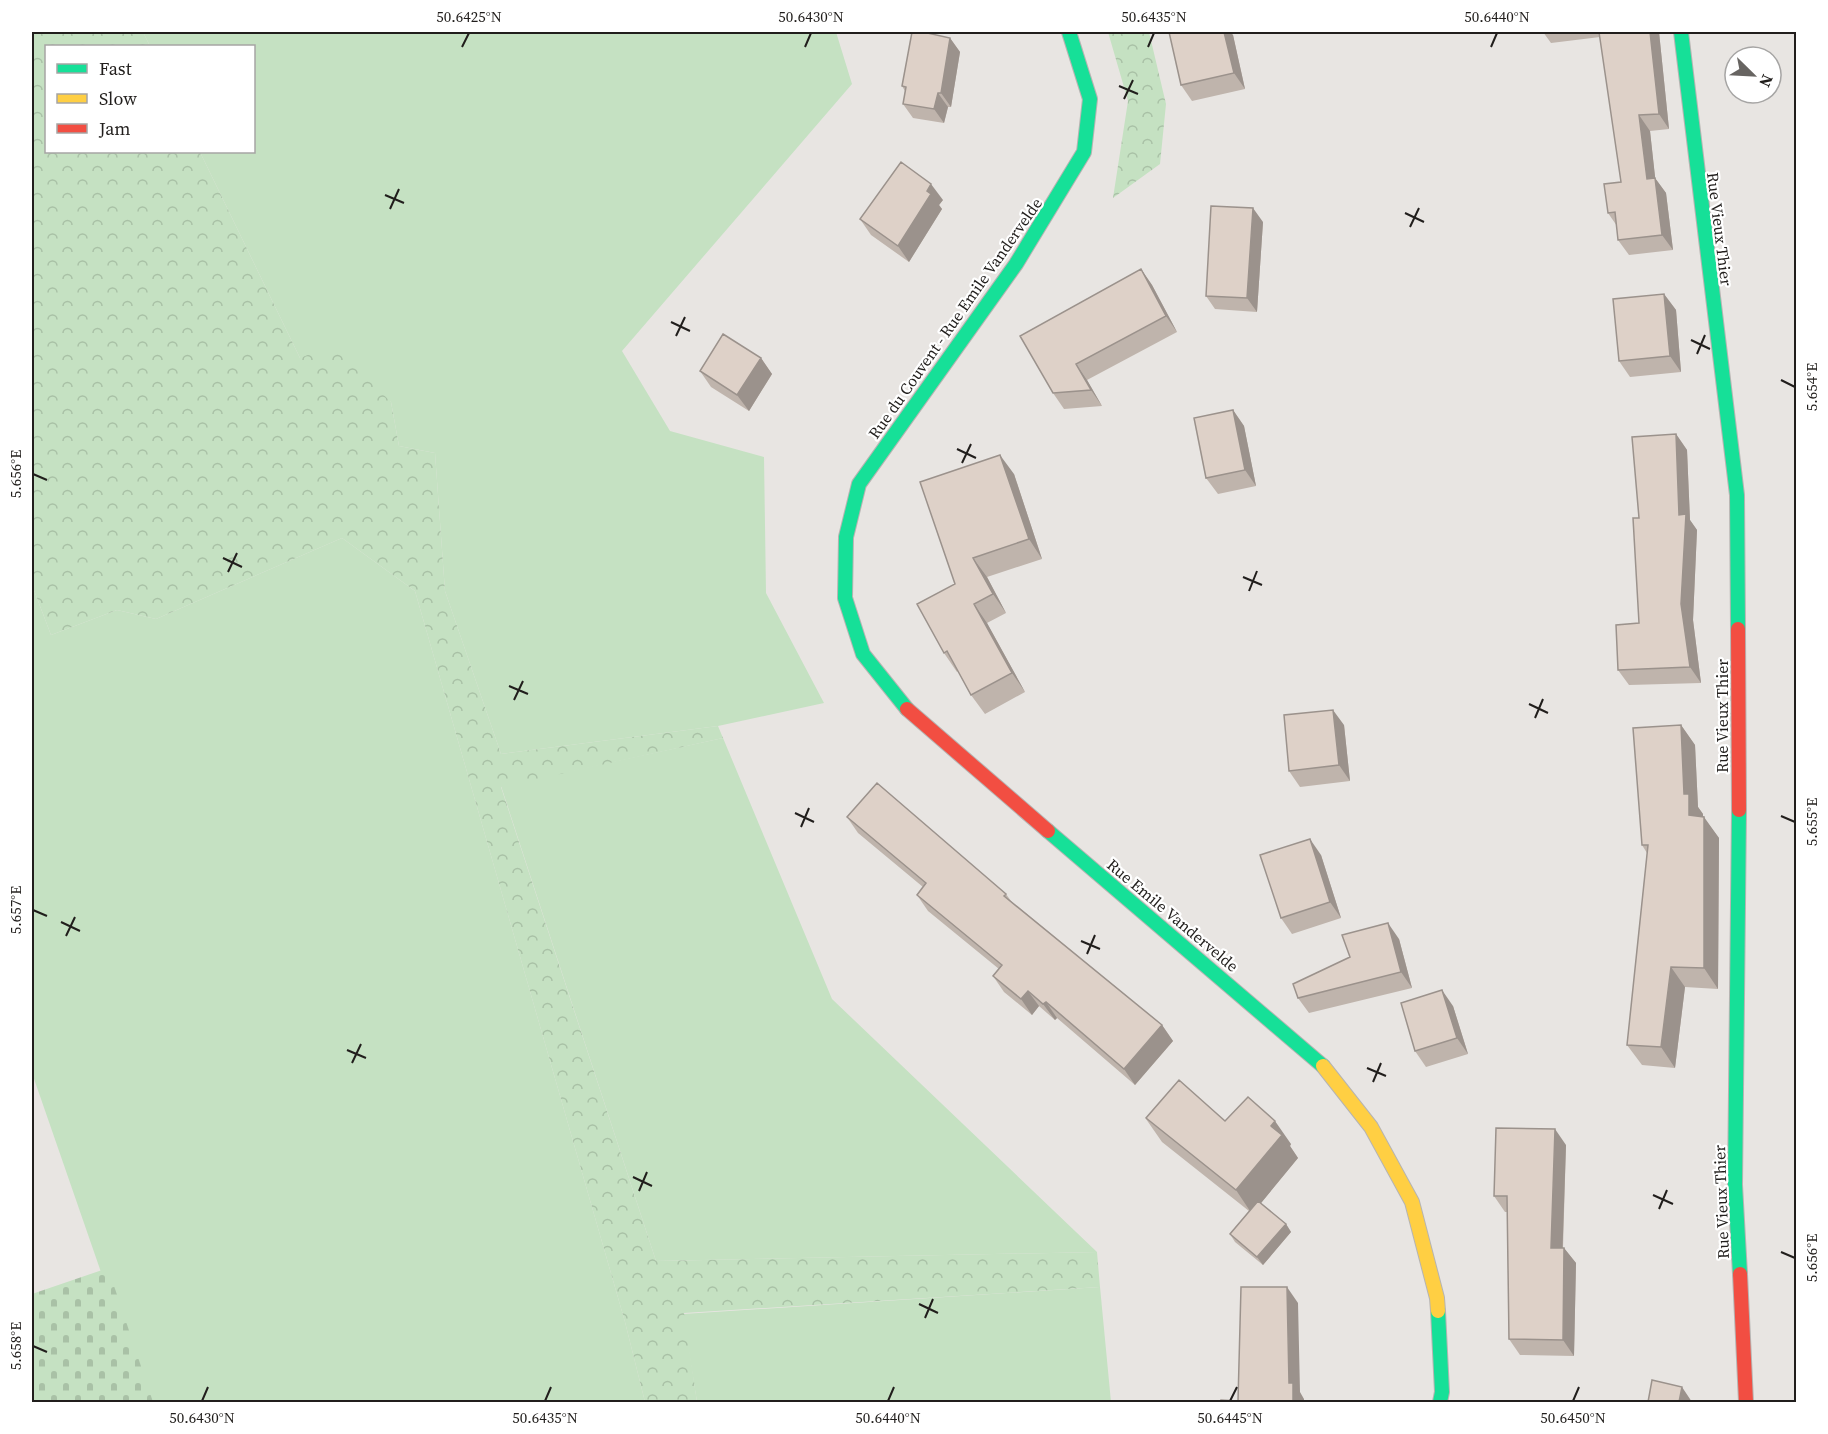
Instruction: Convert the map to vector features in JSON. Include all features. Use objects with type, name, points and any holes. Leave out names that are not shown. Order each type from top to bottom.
[{"type":"street","name":"Rue du Couvent - Rue Emile Vandervelde","points":[[859,484],[1016,264],[1084,152],[1090,99],[1069,32]]},
{"type":"street","name":"Rue Vieux Thier","points":[[1681,32],[1737,495],[1739,768],[1735,1185],[1746,1402]]},
{"type":"street","name":"Rue Emile Vandervelde","points":[[859,484],[846,537],[845,598],[863,654],[907,709],[932,734],[1318,1059],[1371,1127],[1412,1202],[1429,1266],[1437,1298],[1442,1392],[1440,1402]]},
{"type":"green space","points":[[32,32],[143,32],[150,45],[45,45],[45,153],[200,153],[300,358],[333,345],[391,402],[399,446],[435,453],[445,591],[501,754],[718,726],[723,738],[501,787],[656,1261],[1097,1252],[1100,1287],[684,1313],[697,1402],[645,1402],[625,1322],[415,591],[342,538],[156,619],[117,610],[51,635],[32,585]]},
{"type":"green space","points":[[143,32],[836,32],[852,84],[622,351],[670,431],[764,457],[766,593],[824,703],[718,726],[501,754],[445,591],[435,453],[399,446],[391,402],[300,358],[200,153],[255,153],[255,45],[150,45]]},
{"type":"green space","points":[[1108,32],[1149,32],[1166,104],[1160,164],[1113,198],[1128,101]]},
{"type":"green space","points":[[342,538],[415,591],[625,1322],[645,1402],[146,1402],[32,1073],[32,585],[51,635],[117,610],[156,619]]},
{"type":"green space","points":[[723,738],[832,999],[1097,1252],[656,1261],[501,786]]},
{"type":"green space","points":[[108,1268],[153,1402],[32,1402],[32,1294]]},
{"type":"green space","points":[[1100,1287],[1111,1402],[697,1402],[683,1314]]},
{"type":"building","points":[[912,32],[950,38],[941,93],[938,93],[934,109],[903,104],[906,87],[902,86]]},
{"type":"building","points":[[1169,32],[1224,32],[1234,73],[1181,85]]},
{"type":"building","points":[[1599,32],[1650,32],[1659,114],[1639,115],[1647,179],[1655,178],[1662,235],[1618,240],[1615,212],[1608,213],[1604,184],[1621,182]]},
{"type":"building","points":[[901,162],[931,184],[927,191],[931,194],[898,246],[860,219]]},
{"type":"building","points":[[1211,206],[1253,208],[1247,298],[1206,296]]},
{"type":"building","points":[[1141,269],[1166,316],[1076,364],[1091,390],[1053,393],[1020,336]]},
{"type":"building","points":[[1664,294],[1670,356],[1619,361],[1613,299]]},
{"type":"building","points":[[723,334],[761,358],[737,395],[700,371]]},
{"type":"building","points":[[1233,410],[1245,470],[1206,478],[1194,418]]},
{"type":"building","points":[[1676,434],[1679,515],[1686,514],[1681,604],[1690,667],[1618,670],[1616,625],[1639,623],[1633,518],[1639,518],[1632,437]]},
{"type":"building","points":[[1000,455],[1029,539],[973,558],[993,594],[974,604],[1012,673],[971,695],[947,651],[944,653],[917,604],[955,584],[920,482]]},
{"type":"building","points":[[1333,710],[1339,765],[1289,771],[1284,715]]},
{"type":"building","points":[[1681,725],[1684,794],[1689,794],[1689,815],[1704,817],[1704,968],[1671,967],[1661,1047],[1627,1045],[1648,845],[1642,845],[1633,728]]},
{"type":"building","points":[[877,783],[1006,894],[1004,896],[1162,1025],[1124,1069],[1046,1002],[1043,1004],[1028,991],[1021,999],[993,976],[1002,965],[917,895],[926,883],[847,817]]},
{"type":"building","points":[[1310,839],[1330,902],[1281,918],[1260,855]]},
{"type":"building","points":[[1388,923],[1401,972],[1298,998],[1293,984],[1350,957],[1342,935]]},
{"type":"building","points":[[1442,990],[1457,1038],[1415,1051],[1401,1003]]},
{"type":"building","points":[[1179,1080],[1225,1121],[1248,1097],[1275,1121],[1271,1126],[1282,1135],[1236,1190],[1146,1118]]},
{"type":"building","points":[[1496,1128],[1555,1129],[1551,1248],[1564,1248],[1563,1340],[1509,1339],[1507,1196],[1494,1196]]},
{"type":"building","points":[[1258,1201],[1286,1224],[1257,1257],[1230,1234]]},
{"type":"building","points":[[1241,1287],[1287,1287],[1289,1383],[1293,1383],[1293,1402],[1221,1402],[1221,1400],[1238,1401]]},
{"type":"building","points":[[1652,1380],[1682,1387],[1679,1402],[1648,1402]]},
{"type":"traffic: fast","points":[[907,709],[863,654],[845,598],[846,537],[859,484],[1016,264],[1084,152],[1090,99],[1069,32]]},
{"type":"traffic: fast","points":[[1681,32],[1737,495],[1738,629]]},
{"type":"traffic: fast","points":[[1739,810],[1735,1185],[1740,1274]]},
{"type":"traffic: fast","points":[[1048,831],[1323,1066]]},
{"type":"traffic: fast","points":[[1438,1311],[1442,1392],[1440,1402]]},
{"type":"traffic: slow","points":[[1323,1066],[1371,1127],[1412,1202],[1437,1298],[1438,1311]]},
{"type":"traffic: jam","points":[[1738,629],[1739,810]]},
{"type":"traffic: jam","points":[[907,709],[1048,831]]},
{"type":"traffic: jam","points":[[1740,1274],[1746,1402]]}]
